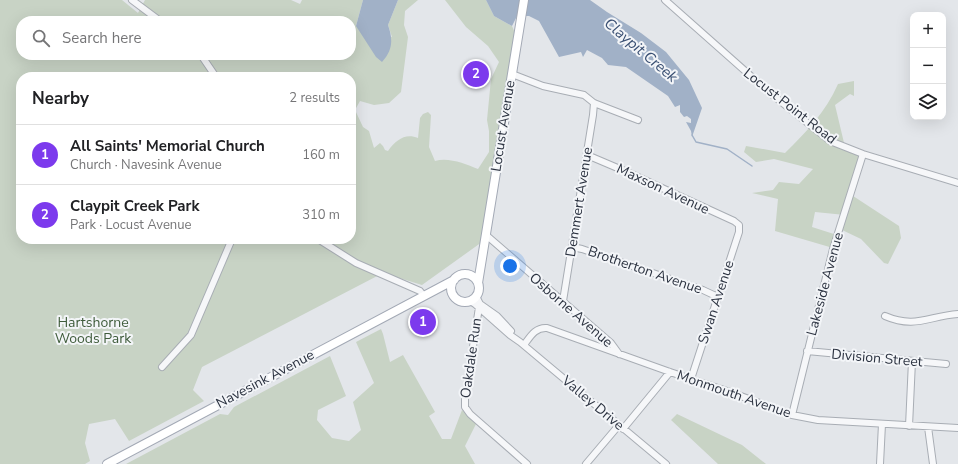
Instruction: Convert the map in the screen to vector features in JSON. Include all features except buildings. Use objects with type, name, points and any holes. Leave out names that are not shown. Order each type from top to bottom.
[{"type":"main road","name":"Locust Avenue","points":[[478,283],[478,272],[486,235],[524,0]]},
{"type":"main road","name":"Locust Avenue","points":[[464,274],[474,269],[483,252]]},
{"type":"main road","points":[[464,274],[472,276],[478,283],[479,290],[476,296],[470,301],[463,302],[454,297],[451,286],[454,280],[464,274]]},
{"type":"main road","name":"Navesink Avenue","points":[[109,464],[454,280]]},
{"type":"main road","name":"Navesink Avenue","points":[[424,296],[445,288],[452,291]]},
{"type":"street","points":[[132,0],[153,16]]},
{"type":"street","name":"Locust Point Road","points":[[665,0],[770,93],[833,143],[863,154],[958,183]]},
{"type":"street","points":[[204,60],[213,72]]},
{"type":"street","points":[[512,74],[543,86],[584,95],[594,103],[638,120]]},
{"type":"street","name":"Demmert Avenue","points":[[563,301],[594,103]]},
{"type":"street","name":"Lakeside Avenue","points":[[792,415],[833,249],[863,154]]},
{"type":"street","name":"Maxson Avenue","points":[[586,155],[739,225]]},
{"type":"street","name":"Swan Avenue","points":[[692,379],[739,232],[739,225]]},
{"type":"street","name":"Osborne Avenue","points":[[486,235],[611,343],[619,354]]},
{"type":"street","points":[[162,367],[192,335],[230,244]]},
{"type":"street","points":[[326,244],[356,263],[420,291],[424,296]]},
{"type":"street","name":"Brotherton Avenue","points":[[572,247],[582,249],[703,290],[718,297]]},
{"type":"street","name":"Valley Drive","points":[[476,296],[480,304],[497,316],[522,343]]},
{"type":"street","name":"Valley Drive","points":[[470,301],[666,464]]},
{"type":"street","name":"Oakdale Run","points":[[479,307],[466,392],[466,410],[527,464]]},
{"type":"street","points":[[885,316],[898,321],[910,322],[958,314]]},
{"type":"street","name":"Monmouth Avenue","points":[[522,343],[535,331],[545,328],[792,415],[818,420],[958,428]]},
{"type":"street","name":"Division Street","points":[[807,351],[946,364]]},
{"type":"street","points":[[909,426],[912,361]]},
{"type":"street","points":[[586,464],[670,372]]},
{"type":"street","points":[[880,464],[882,424]]},
{"type":"street","points":[[928,427],[933,464]]},
{"type":"green space","name":"Hartshorne Woods Park","points":[[0,0],[122,0],[138,13],[145,0],[291,0],[300,4],[302,0],[363,0],[356,26],[392,37],[388,25],[398,0],[418,0],[405,11],[404,25],[408,37],[401,92],[389,103],[374,105],[360,101],[356,108],[356,72],[16,72],[16,244],[356,244],[356,112],[363,127],[369,131],[374,148],[380,143],[385,150],[388,151],[401,138],[409,136],[418,138],[420,118],[423,114],[428,112],[431,115],[429,147],[435,161],[451,160],[478,169],[489,152],[489,131],[487,120],[491,79],[499,62],[488,46],[466,27],[445,0],[486,0],[494,16],[512,26],[515,33],[482,242],[422,285],[383,273],[202,367],[193,390],[204,401],[129,441],[115,419],[89,424],[85,443],[90,461],[85,464],[0,464]]},
{"type":"green space","points":[[854,81],[854,96],[850,94],[835,105],[845,147],[862,154],[850,194],[899,226],[901,238],[888,264],[884,263],[861,239],[840,229],[845,215],[815,212],[812,227],[837,235],[833,248],[775,231],[778,199],[752,193],[773,190],[779,182],[799,184],[813,169],[774,159],[756,162],[744,152],[746,146],[785,153],[821,113],[838,84]]},
{"type":"green space","points":[[381,329],[390,362],[403,355],[435,412],[429,416],[442,439],[451,439],[462,410],[477,422],[465,446],[475,464],[126,464],[220,414],[228,415],[234,407],[330,356],[346,396],[318,410],[317,420],[332,438],[349,441],[361,430],[353,402],[374,383],[356,342]]},
{"type":"green space","points":[[677,414],[742,445],[766,464],[718,464],[671,420]]},
{"type":"water","points":[[363,0],[398,0],[388,25],[391,35],[390,49],[386,58],[382,62],[376,57],[356,26]]},
{"type":"water","points":[[486,0],[590,0],[641,33],[666,52],[689,80],[702,108],[692,137],[691,131],[686,122],[691,123],[691,119],[687,116],[684,117],[680,112],[680,105],[675,107],[668,96],[626,67],[608,65],[602,58],[587,50],[583,57],[581,52],[559,57],[539,21],[529,16],[517,16],[512,26],[494,16]]},
{"type":"waterway","name":"Claypit Creek","points":[[692,135],[696,142],[727,149],[752,166]]},
{"type":"place","name":"Claypit Creek Park","points":[[476,74]]},
{"type":"place","name":"All Saints' Memorial Church","points":[[423,322]]}]
